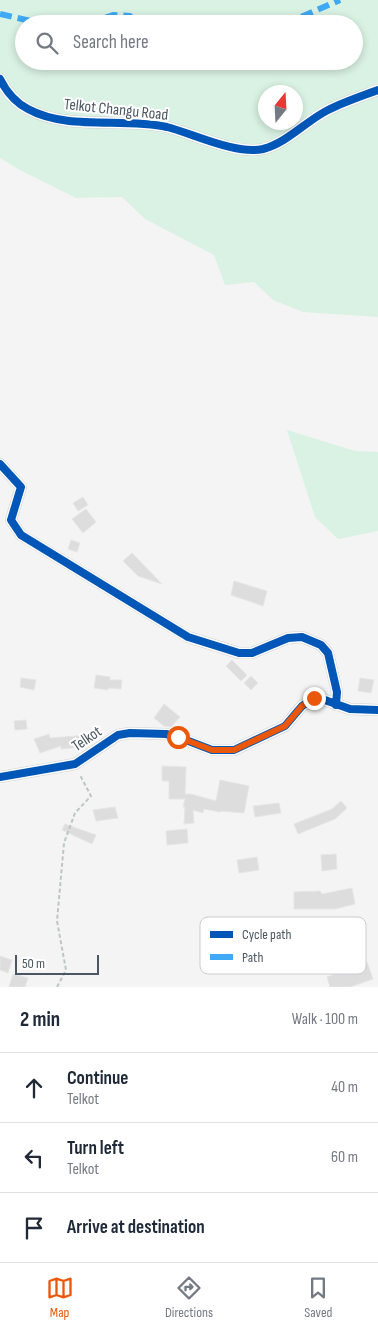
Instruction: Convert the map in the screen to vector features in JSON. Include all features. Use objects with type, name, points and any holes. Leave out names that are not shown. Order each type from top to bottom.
[{"type":"street","name":"Telkot Changu Road","points":[[0,79],[11,96],[28,109],[46,116],[78,122],[165,126],[244,149],[261,149],[273,146],[328,110],[378,90]]},
{"type":"street","points":[[0,464],[21,486],[11,520],[21,535],[188,637],[238,653],[252,653],[288,638],[302,638],[321,645],[328,653],[338,692],[336,705]]},
{"type":"street","name":"Telkot","points":[[0,777],[75,764],[118,735],[130,732],[166,734],[212,750],[234,750],[285,726],[307,701],[314,698],[350,709],[378,710]]},
{"type":"path","points":[[57,987],[66,970],[57,921],[64,843],[74,813],[90,796],[75,764]]},
{"type":"green space","points":[[0,0],[378,0],[378,317],[303,312],[273,300],[254,282],[225,285],[214,255],[145,219],[122,197],[76,198],[0,158]]},
{"type":"green space","points":[[287,430],[355,451],[378,452],[378,531],[338,539],[315,517]]},
{"type":"building","points":[[83,497],[88,505],[78,511],[73,503]]},
{"type":"building","points":[[86,509],[96,522],[83,533],[72,519]]},
{"type":"building","points":[[71,540],[80,543],[77,552],[68,549]]},
{"type":"building","points":[[132,553],[162,584],[138,576],[123,561]]},
{"type":"building","points":[[234,581],[267,591],[263,606],[231,595]]},
{"type":"building","points":[[232,660],[247,675],[241,681],[226,666]]},
{"type":"building","points":[[96,675],[110,677],[110,680],[122,680],[121,689],[94,688]]},
{"type":"building","points":[[251,676],[258,683],[251,690],[244,683]]},
{"type":"building","points":[[21,678],[36,680],[34,690],[20,687]]},
{"type":"building","points":[[360,678],[374,680],[371,693],[358,691]]},
{"type":"building","points":[[164,704],[180,717],[171,727],[164,726],[154,718]]},
{"type":"building","points":[[26,720],[27,729],[15,730],[14,721]]},
{"type":"building","points":[[49,734],[50,738],[89,735],[90,743],[82,745],[82,747],[61,749],[61,746],[40,753],[34,739]]},
{"type":"building","points":[[162,766],[186,767],[185,794],[216,801],[220,780],[249,786],[244,813],[204,809],[203,813],[193,810],[194,823],[184,824],[185,807],[183,807],[185,799],[169,799],[169,781],[162,781]]},
{"type":"building","points":[[341,801],[347,808],[335,819],[298,834],[294,824],[332,809]]},
{"type":"building","points":[[279,803],[281,813],[255,817],[253,806]]},
{"type":"building","points":[[115,807],[118,818],[96,821],[93,810]]},
{"type":"building","points":[[65,824],[96,835],[92,844],[62,830]]},
{"type":"building","points":[[187,829],[188,843],[167,845],[166,831]]},
{"type":"building","points":[[336,854],[337,869],[322,871],[321,855]]},
{"type":"building","points":[[257,857],[259,870],[239,873],[237,860]]},
{"type":"building","points":[[352,888],[355,904],[335,909],[294,909],[294,892],[320,891],[322,894]]},
{"type":"building","points":[[0,956],[12,960],[8,973],[0,970]]},
{"type":"building","points":[[366,962],[373,979],[350,987],[330,987],[327,977],[335,974],[366,974]]},
{"type":"building","points":[[13,974],[28,978],[25,987],[9,987]]},
{"type":"marked path","points":[[306,15],[340,0]]},
{"type":"marked path","points":[[0,14],[15,17]]},
{"type":"cycle path","points":[[0,79],[15,100],[28,109],[44,116],[78,122],[150,124],[167,127],[228,147],[252,150],[272,146],[328,110],[378,90]]},
{"type":"cycle path","points":[[0,464],[21,487],[11,520],[21,535],[188,637],[239,653],[252,653],[288,638],[302,637],[321,645],[328,653],[337,692],[336,705]]},
{"type":"cycle path","points":[[0,777],[75,764],[118,735],[130,733],[166,734],[212,750],[234,750],[285,726],[302,706],[314,698],[350,709],[378,710]]},
{"type":"route","points":[[178,737],[212,750],[234,750],[285,726],[307,701],[314,698]]}]
